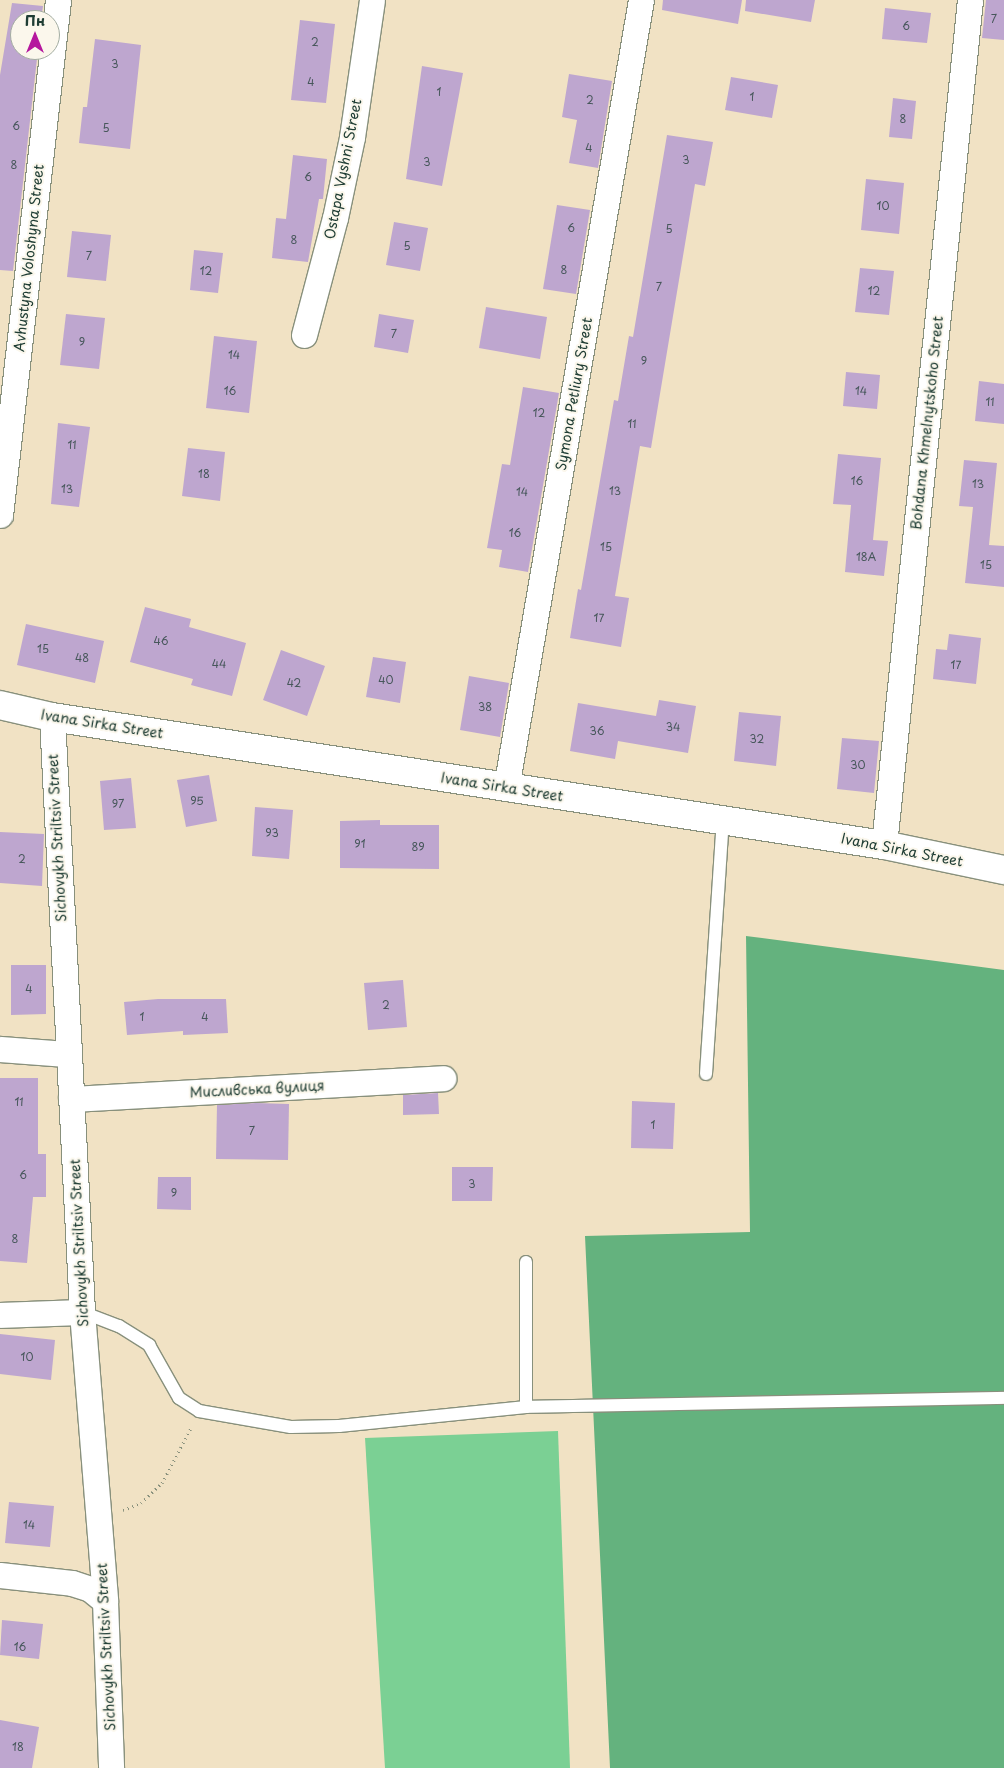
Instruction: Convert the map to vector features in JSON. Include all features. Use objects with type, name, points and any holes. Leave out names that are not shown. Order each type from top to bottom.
[{"type":"street","name":"Avhustyna Voloshyna Street","points":[[0,515],[58,0]]},
{"type":"street","name":"Ostapa Vyshni Street","points":[[304,335],[336,218],[352,138],[372,0]]},
{"type":"street","name":"Symona Petliury Street","points":[[506,788],[642,0]]},
{"type":"street","name":"Bohdana Khmelnytskoho Street","points":[[884,845],[970,0]]},
{"type":"street","name":"Ivana Sirka Street","points":[[0,705],[52,717],[884,845],[1004,870]]},
{"type":"street","name":"Sichovykh Striltsiv Street","points":[[52,717],[67,1054],[82,1312],[105,1601],[111,1768]]},
{"type":"street","points":[[0,1049],[67,1054]]},
{"type":"street","name":"Мисливська вулиця","points":[[71,1099],[443,1078]]},
{"type":"street","points":[[0,1315],[82,1312]]},
{"type":"street","points":[[0,1574],[72,1583],[90,1589],[105,1601]]},
{"type":"lane","points":[[706,1074],[723,821]]},
{"type":"lane","points":[[526,1262],[526,1407]]},
{"type":"lane","points":[[82,1312],[119,1326],[149,1346],[179,1398],[199,1412],[234,1420],[310,1426],[526,1407],[1004,1398]]},
{"type":"path","points":[[98,1514],[128,1509],[150,1496],[171,1470],[199,1412]]},
{"type":"green space","points":[[746,936],[1004,970],[1004,1768],[610,1768],[585,1236],[750,1232]]},
{"type":"green space","points":[[558,1431],[570,1768],[385,1768],[365,1438]]},
{"type":"building","points":[[663,0],[742,0],[738,24],[662,10]]},
{"type":"building","points":[[746,0],[815,0],[811,22],[745,11]]},
{"type":"building","points":[[986,0],[1004,0],[1004,40],[982,38]]},
{"type":"building","points":[[12,3],[43,6],[42,10],[11,10]]},
{"type":"building","points":[[885,8],[931,13],[927,43],[882,39]]},
{"type":"building","points":[[10,15],[10,60],[37,60],[13,271],[0,270],[0,75]]},
{"type":"building","points":[[300,20],[335,24],[326,103],[291,100]]},
{"type":"building","points":[[95,39],[141,45],[130,149],[79,143],[83,107],[87,107]]},
{"type":"building","points":[[422,66],[463,73],[442,186],[406,179]]},
{"type":"building","points":[[569,74],[612,81],[598,168],[569,163],[577,120],[562,117]]},
{"type":"building","points":[[731,77],[778,85],[772,118],[725,110]]},
{"type":"building","points":[[893,98],[916,101],[912,139],[889,137]]},
{"type":"building","points":[[667,135],[713,142],[705,186],[695,184],[651,448],[640,446],[615,596],[629,598],[621,647],[570,638],[578,589],[581,590],[614,400],[618,401],[629,336],[633,337]]},
{"type":"building","points":[[293,155],[327,159],[323,199],[319,199],[308,262],[272,258],[276,218],[286,219]]},
{"type":"building","points":[[866,179],[904,183],[899,234],[861,230]]},
{"type":"building","points":[[557,205],[590,210],[576,294],[543,289]]},
{"type":"building","points":[[394,222],[428,228],[420,271],[386,265]]},
{"type":"building","points":[[72,231],[111,235],[106,281],[67,277]]},
{"type":"building","points":[[194,250],[223,253],[218,293],[190,290]]},
{"type":"building","points":[[860,268],[894,271],[889,315],[855,312]]},
{"type":"building","points":[[486,307],[547,317],[540,359],[479,348]]},
{"type":"building","points":[[66,314],[105,318],[99,369],[60,365]]},
{"type":"building","points":[[379,314],[414,320],[408,353],[374,347]]},
{"type":"building","points":[[214,336],[257,341],[249,413],[206,408]]},
{"type":"building","points":[[846,372],[880,375],[877,409],[843,406]]},
{"type":"building","points":[[979,381],[1004,384],[1004,424],[975,421]]},
{"type":"building","points":[[523,387],[559,393],[528,572],[499,567],[502,550],[487,548],[502,464],[510,465]]},
{"type":"building","points":[[58,423],[90,427],[79,507],[51,504]]},
{"type":"building","points":[[188,448],[225,452],[220,501],[182,496]]},
{"type":"building","points":[[838,454],[881,458],[873,540],[888,541],[884,576],[845,572],[851,505],[833,504]]},
{"type":"building","points":[[964,460],[997,463],[989,545],[1004,546],[1004,587],[965,583],[973,507],[959,506]]},
{"type":"building","points":[[145,607],[191,619],[189,627],[246,643],[232,696],[191,685],[193,679],[130,662]]},
{"type":"building","points":[[26,624],[104,641],[95,683],[17,665]]},
{"type":"building","points":[[949,634],[981,638],[976,684],[933,679],[936,649],[947,650]]},
{"type":"building","points":[[281,650],[325,666],[307,716],[263,700]]},
{"type":"building","points":[[373,657],[406,662],[400,703],[366,697]]},
{"type":"building","points":[[469,676],[509,683],[500,737],[460,730]]},
{"type":"building","points":[[659,700],[696,706],[688,753],[618,741],[615,759],[570,751],[578,703],[656,716]]},
{"type":"building","points":[[739,712],[781,716],[776,766],[734,761]]},
{"type":"building","points":[[842,738],[879,741],[874,793],[837,789]]},
{"type":"building","points":[[209,775],[217,821],[186,827],[177,780]]},
{"type":"building","points":[[131,778],[136,828],[104,830],[100,781]]},
{"type":"building","points":[[255,807],[293,810],[289,859],[252,856]]},
{"type":"building","points":[[380,820],[380,825],[439,825],[439,869],[340,868],[340,821]]},
{"type":"building","points":[[0,832],[44,834],[42,886],[0,883]]},
{"type":"building","points":[[11,965],[46,965],[46,1014],[11,1015]]},
{"type":"building","points":[[403,980],[407,1027],[368,1030],[364,983]]},
{"type":"building","points":[[158,999],[226,999],[228,1033],[183,1035],[183,1031],[127,1035],[124,1002]]},
{"type":"building","points":[[0,1078],[38,1078],[38,1154],[46,1154],[46,1197],[33,1197],[27,1263],[0,1261]]},
{"type":"building","points":[[438,1093],[439,1114],[403,1115],[403,1095]]},
{"type":"building","points":[[632,1101],[675,1103],[673,1149],[631,1148]]},
{"type":"building","points":[[289,1104],[288,1160],[216,1159],[217,1105]]},
{"type":"building","points":[[452,1167],[493,1167],[492,1201],[452,1201]]},
{"type":"building","points":[[158,1177],[191,1177],[191,1210],[157,1209]]},
{"type":"building","points":[[0,1334],[55,1340],[51,1380],[0,1374]]},
{"type":"building","points":[[9,1502],[54,1506],[50,1547],[5,1543]]},
{"type":"building","points":[[2,1620],[43,1624],[39,1659],[0,1655]]},
{"type":"building","points":[[0,1720],[39,1727],[32,1768],[0,1768]]}]
